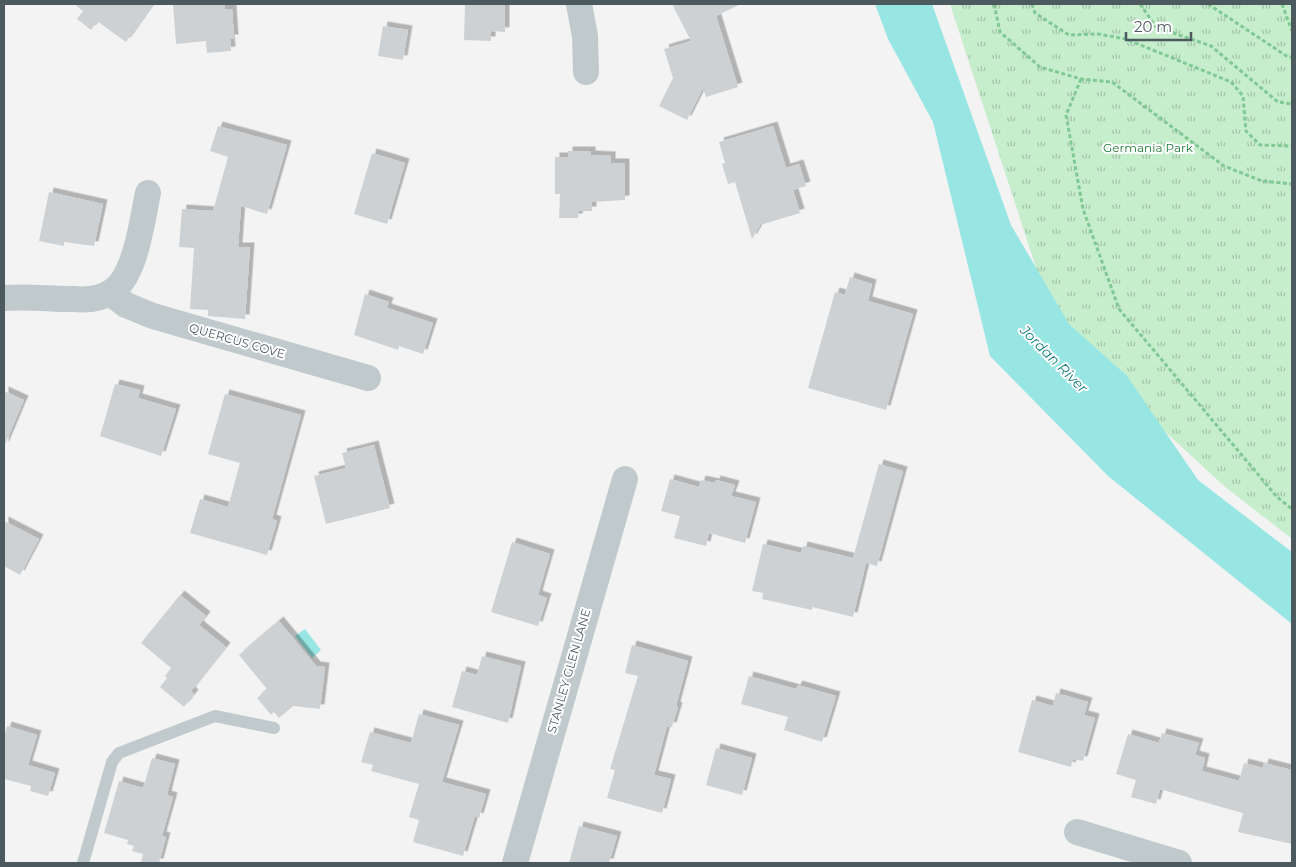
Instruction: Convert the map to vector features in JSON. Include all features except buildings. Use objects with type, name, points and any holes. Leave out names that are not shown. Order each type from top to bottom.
[{"type":"street","points":[[579,4],[585,36],[586,72]]},
{"type":"street","points":[[4,298],[74,300],[99,297],[110,293],[120,286],[130,265],[148,193]]},
{"type":"street","name":"QUERCUS COVE","points":[[110,293],[126,305],[152,316],[368,378]]},
{"type":"street","name":"STANLEY GLEN LANE","points":[[515,863],[625,479]]},
{"type":"street","points":[[1077,832],[1179,863]]},
{"type":"lane","points":[[83,863],[112,762],[119,753],[215,716],[274,728]]},
{"type":"path","points":[[994,4],[1000,32],[1040,67],[1081,79],[1112,82],[1224,166],[1262,181],[1292,184]]},
{"type":"path","points":[[1032,4],[1035,13],[1069,35],[1098,34],[1126,39],[1231,82],[1243,96],[1246,131],[1260,145],[1292,146]]},
{"type":"path","points":[[1140,4],[1156,26],[1211,46],[1278,102],[1292,104]]},
{"type":"path","points":[[1208,4],[1292,58]]},
{"type":"path","points":[[1282,4],[1292,31]]},
{"type":"path","points":[[1081,79],[1066,116],[1083,209],[1119,309],[1276,497],[1292,509]]},
{"type":"green space","name":"Germania Park","points":[[950,4],[1292,4],[1292,539],[1224,486],[1057,332]]},
{"type":"water","name":"Jordan River","points":[[875,4],[932,4],[1011,225],[1069,324],[1127,376],[1198,480],[1292,552],[1292,624],[1108,476],[990,356],[933,122],[888,39]]},
{"type":"water","points":[[305,629],[321,650],[312,658],[295,636]]}]
